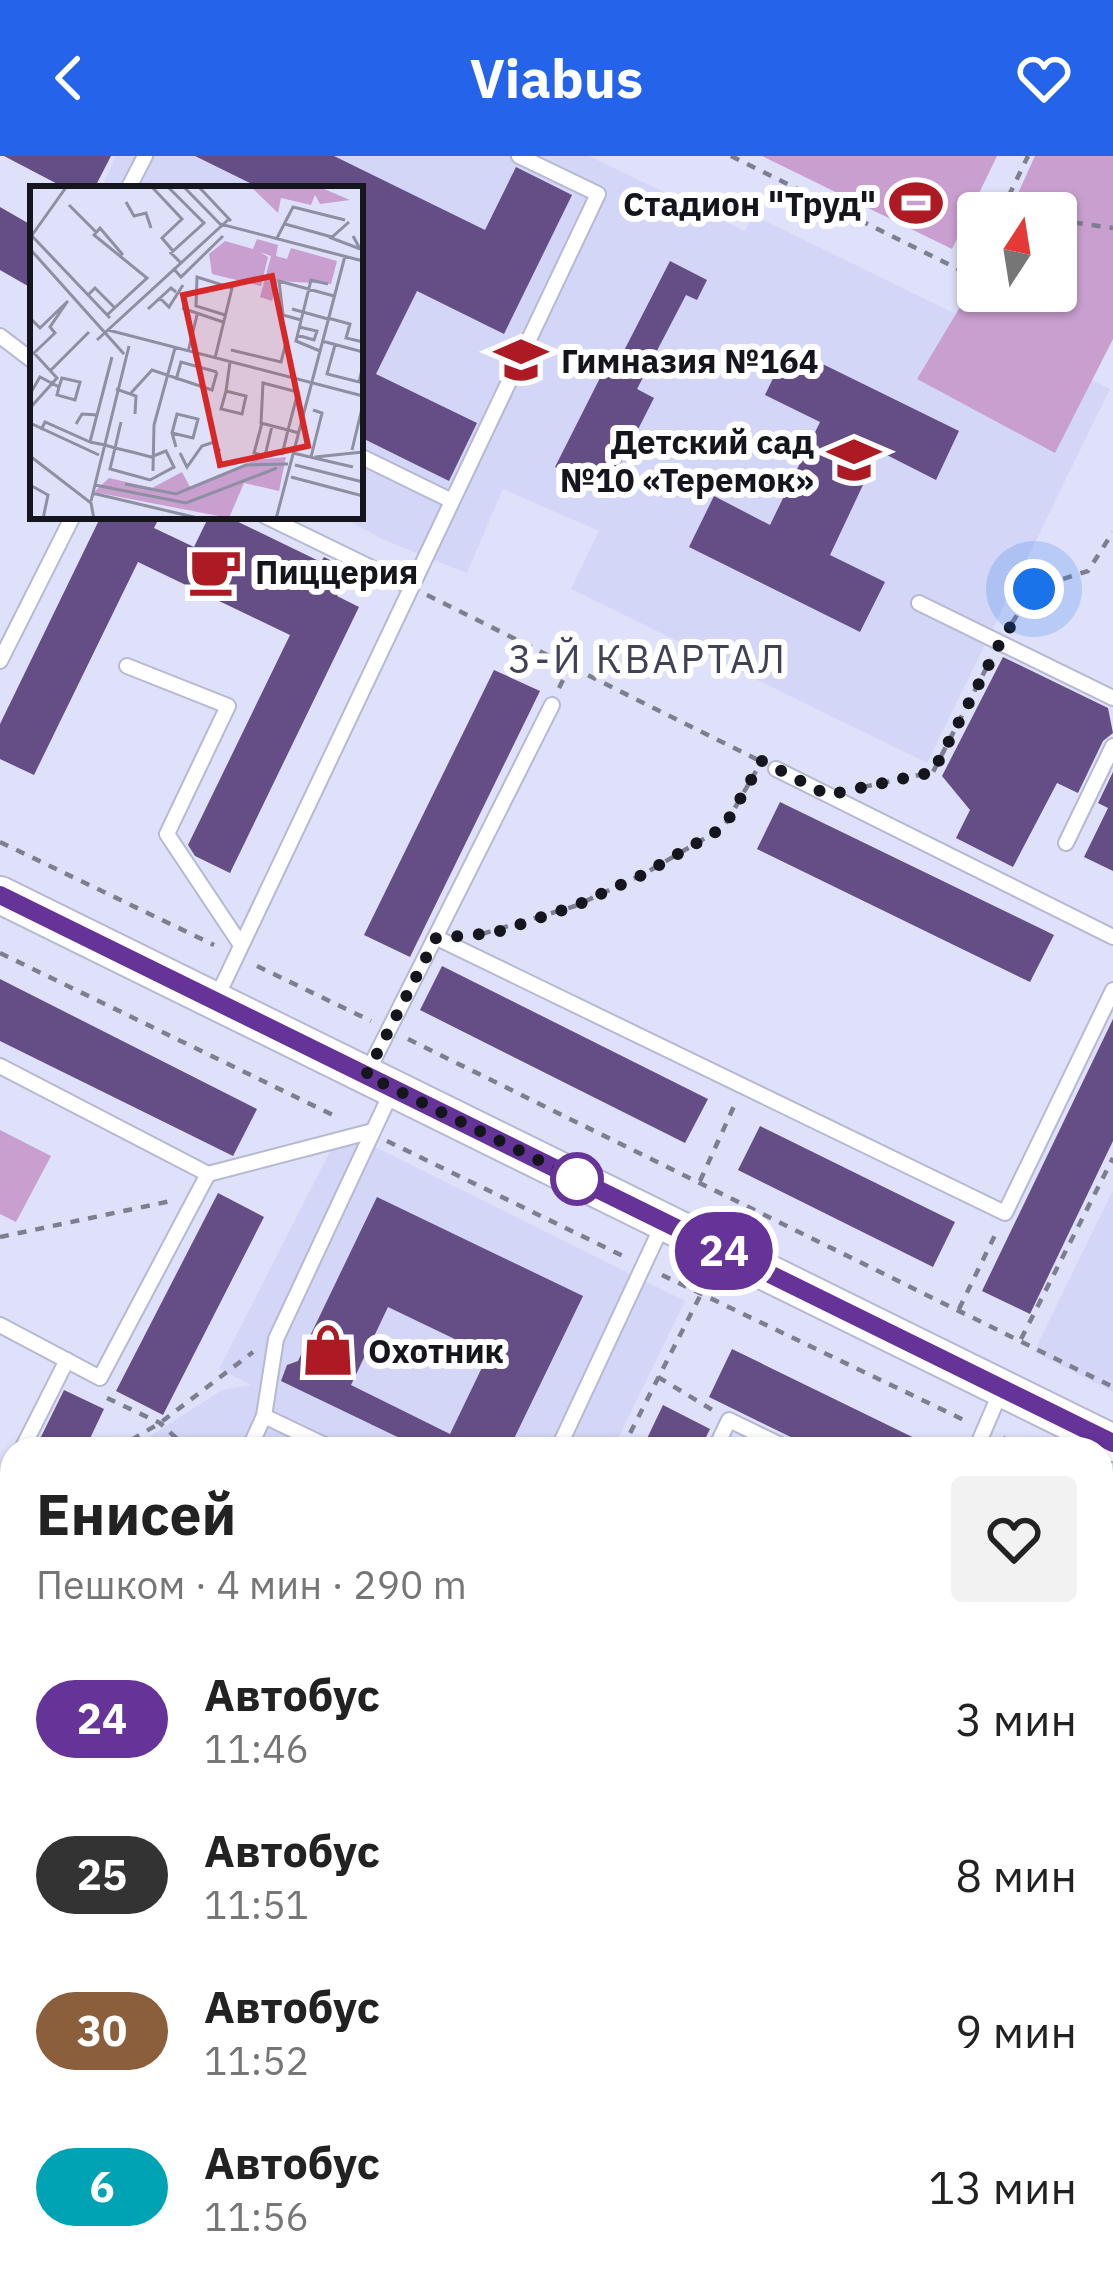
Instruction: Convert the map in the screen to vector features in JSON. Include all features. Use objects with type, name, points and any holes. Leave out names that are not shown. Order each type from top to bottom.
[{"type":"street","points":[[0,895],[1101,1437]]},
{"type":"lane","points":[[130,186],[145,156]]},
{"type":"lane","points":[[215,1000],[598,194],[519,156]]},
{"type":"lane","points":[[0,336],[30,359]]},
{"type":"lane","points":[[363,457],[450,500]]},
{"type":"lane","points":[[0,662],[72,519]]},
{"type":"lane","points":[[271,519],[409,586]]},
{"type":"lane","points":[[919,603],[1113,698]]},
{"type":"lane","points":[[127,666],[228,706],[167,834],[238,951]]},
{"type":"lane","points":[[254,1437],[264,1416],[276,1339],[369,1132],[389,1030],[552,705]]},
{"type":"lane","points":[[1066,843],[1113,746]]},
{"type":"lane","points":[[776,769],[1113,937]]},
{"type":"lane","points":[[436,938],[1005,1213],[1113,990]]},
{"type":"lane","points":[[0,1066],[208,1174],[369,1132]]},
{"type":"lane","points":[[0,1325],[100,1378],[208,1174]]},
{"type":"lane","points":[[564,1437],[664,1222]]},
{"type":"lane","points":[[28,1437],[67,1360]]},
{"type":"lane","points":[[982,1437],[1003,1388]]},
{"type":"lane","points":[[264,1416],[307,1437]]},
{"type":"lane","points":[[721,1437],[729,1420],[764,1437]]},
{"type":"path","points":[[731,156],[957,269]]},
{"type":"path","points":[[1012,192],[1028,156]]},
{"type":"path","points":[[1077,223],[1113,228]]},
{"type":"path","points":[[828,795],[933,772],[1000,643],[1034,589],[1088,571],[1113,532]]},
{"type":"path","points":[[409,586],[762,761],[724,827],[644,874],[575,906],[494,933],[436,938]]},
{"type":"path","points":[[0,842],[238,951],[1113,1387]]},
{"type":"path","points":[[0,953],[1000,1437]]},
{"type":"path","points":[[700,1181],[743,1086]]},
{"type":"path","points":[[1021,1339],[1113,1159]]},
{"type":"path","points":[[0,1237],[197,1196]]},
{"type":"path","points":[[959,1309],[1005,1213]]},
{"type":"path","points":[[628,1437],[701,1294]]},
{"type":"path","points":[[136,1437],[233,1364],[276,1339]]},
{"type":"path","points":[[59,1376],[160,1423],[175,1437]]},
{"type":"path","points":[[658,1378],[729,1420]]},
{"type":"shaded area","points":[[116,156],[589,156],[745,231],[753,215],[1110,389],[927,763],[571,589],[599,531],[503,489],[467,573],[346,519],[363,519],[363,186],[102,186]]},
{"type":"shaded area","name":"Стадион \"Труд\"","points":[[762,156],[997,156],[980,192],[957,192],[957,239],[952,249]]},
{"type":"shaded area","points":[[1035,156],[1113,156],[1113,339],[1055,453],[917,379],[957,312],[1077,312],[1077,192],[1019,192]]},
{"type":"shaded area","points":[[0,1130],[51,1156],[16,1222],[0,1214]]},
{"type":"shaded area","points":[[341,1130],[685,1301],[619,1437],[149,1437],[222,1390],[251,1385],[219,1369]]},
{"type":"shaded area","points":[[1113,1190],[1113,1392],[1034,1352]]},
{"type":"building","points":[[4,156],[111,156],[96,186],[61,186]]},
{"type":"building","points":[[195,156],[334,156],[485,230],[516,167],[572,195],[504,334],[417,291],[376,374],[477,423],[449,481],[363,438],[363,186],[256,186]]},
{"type":"building","points":[[0,207],[30,224],[30,287],[0,270]]},
{"type":"building","points":[[670,261],[707,280],[697,300],[686,295],[637,389],[654,398],[606,492],[555,467],[603,372],[611,376]]},
{"type":"building","points":[[788,347],[959,431],[936,480],[879,451],[830,555],[885,582],[860,632],[689,547],[714,496],[770,525],[820,422],[765,395]]},
{"type":"building","points":[[100,519],[158,519],[154,528],[194,547],[208,519],[232,519],[321,562],[324,557],[350,570],[337,596],[359,607],[230,873],[195,856],[188,845],[290,635],[138,562],[34,775],[0,759],[0,724]]},
{"type":"building","points":[[1003,657],[1108,708],[1113,733],[1103,741],[1078,793],[1057,783],[1013,867],[956,838],[970,810],[942,776]]},
{"type":"building","points":[[494,670],[540,691],[410,957],[364,935]]},
{"type":"building","points":[[1113,772],[1113,871],[1084,857],[1108,808],[1098,803]]},
{"type":"building","points":[[780,802],[1054,935],[1030,982],[757,849]]},
{"type":"building","points":[[442,966],[708,1099],[685,1143],[420,1010]]},
{"type":"building","points":[[0,979],[257,1109],[233,1156],[0,1041]]},
{"type":"building","points":[[1113,1019],[1113,1141],[1030,1314],[982,1291]]},
{"type":"building","points":[[760,1126],[955,1222],[933,1267],[738,1170]]},
{"type":"building","points":[[218,1193],[264,1217],[163,1415],[116,1391]]},
{"type":"building","points":[[377,1197],[583,1296],[515,1437],[398,1437],[281,1381],[287,1365],[298,1361]],"holes":[[[388,1307],[488,1355],[450,1434],[351,1385]]]},
{"type":"building","points":[[732,1349],[912,1437],[790,1437],[709,1397]]},
{"type":"building","points":[[64,1390],[104,1409],[91,1437],[41,1437]]},
{"type":"building","points":[[663,1405],[710,1429],[706,1437],[648,1437]]},
{"type":"bus line","name":"24","points":[[0,895],[1101,1437]]},
{"type":"place","name":"Стадион \"Труд\"","points":[[916,203]]},
{"type":"place","name":"Гимназия №164","points":[[521,360]]},
{"type":"place","name":"Детский сад №10 «Теремок»","points":[[854,460]]},
{"type":"place","name":"Пиццерия","points":[[215,571]]},
{"type":"place","name":"Охотник","points":[[328,1350]]},
{"type":"district","name":"3-Й КВАРТАЛ","points":[[648,658]]},
{"type":"route","points":[[577,1179],[366,1075],[436,938],[494,933],[575,906],[644,874],[724,827],[762,761],[828,795],[933,772],[1000,643],[1034,589]]}]
